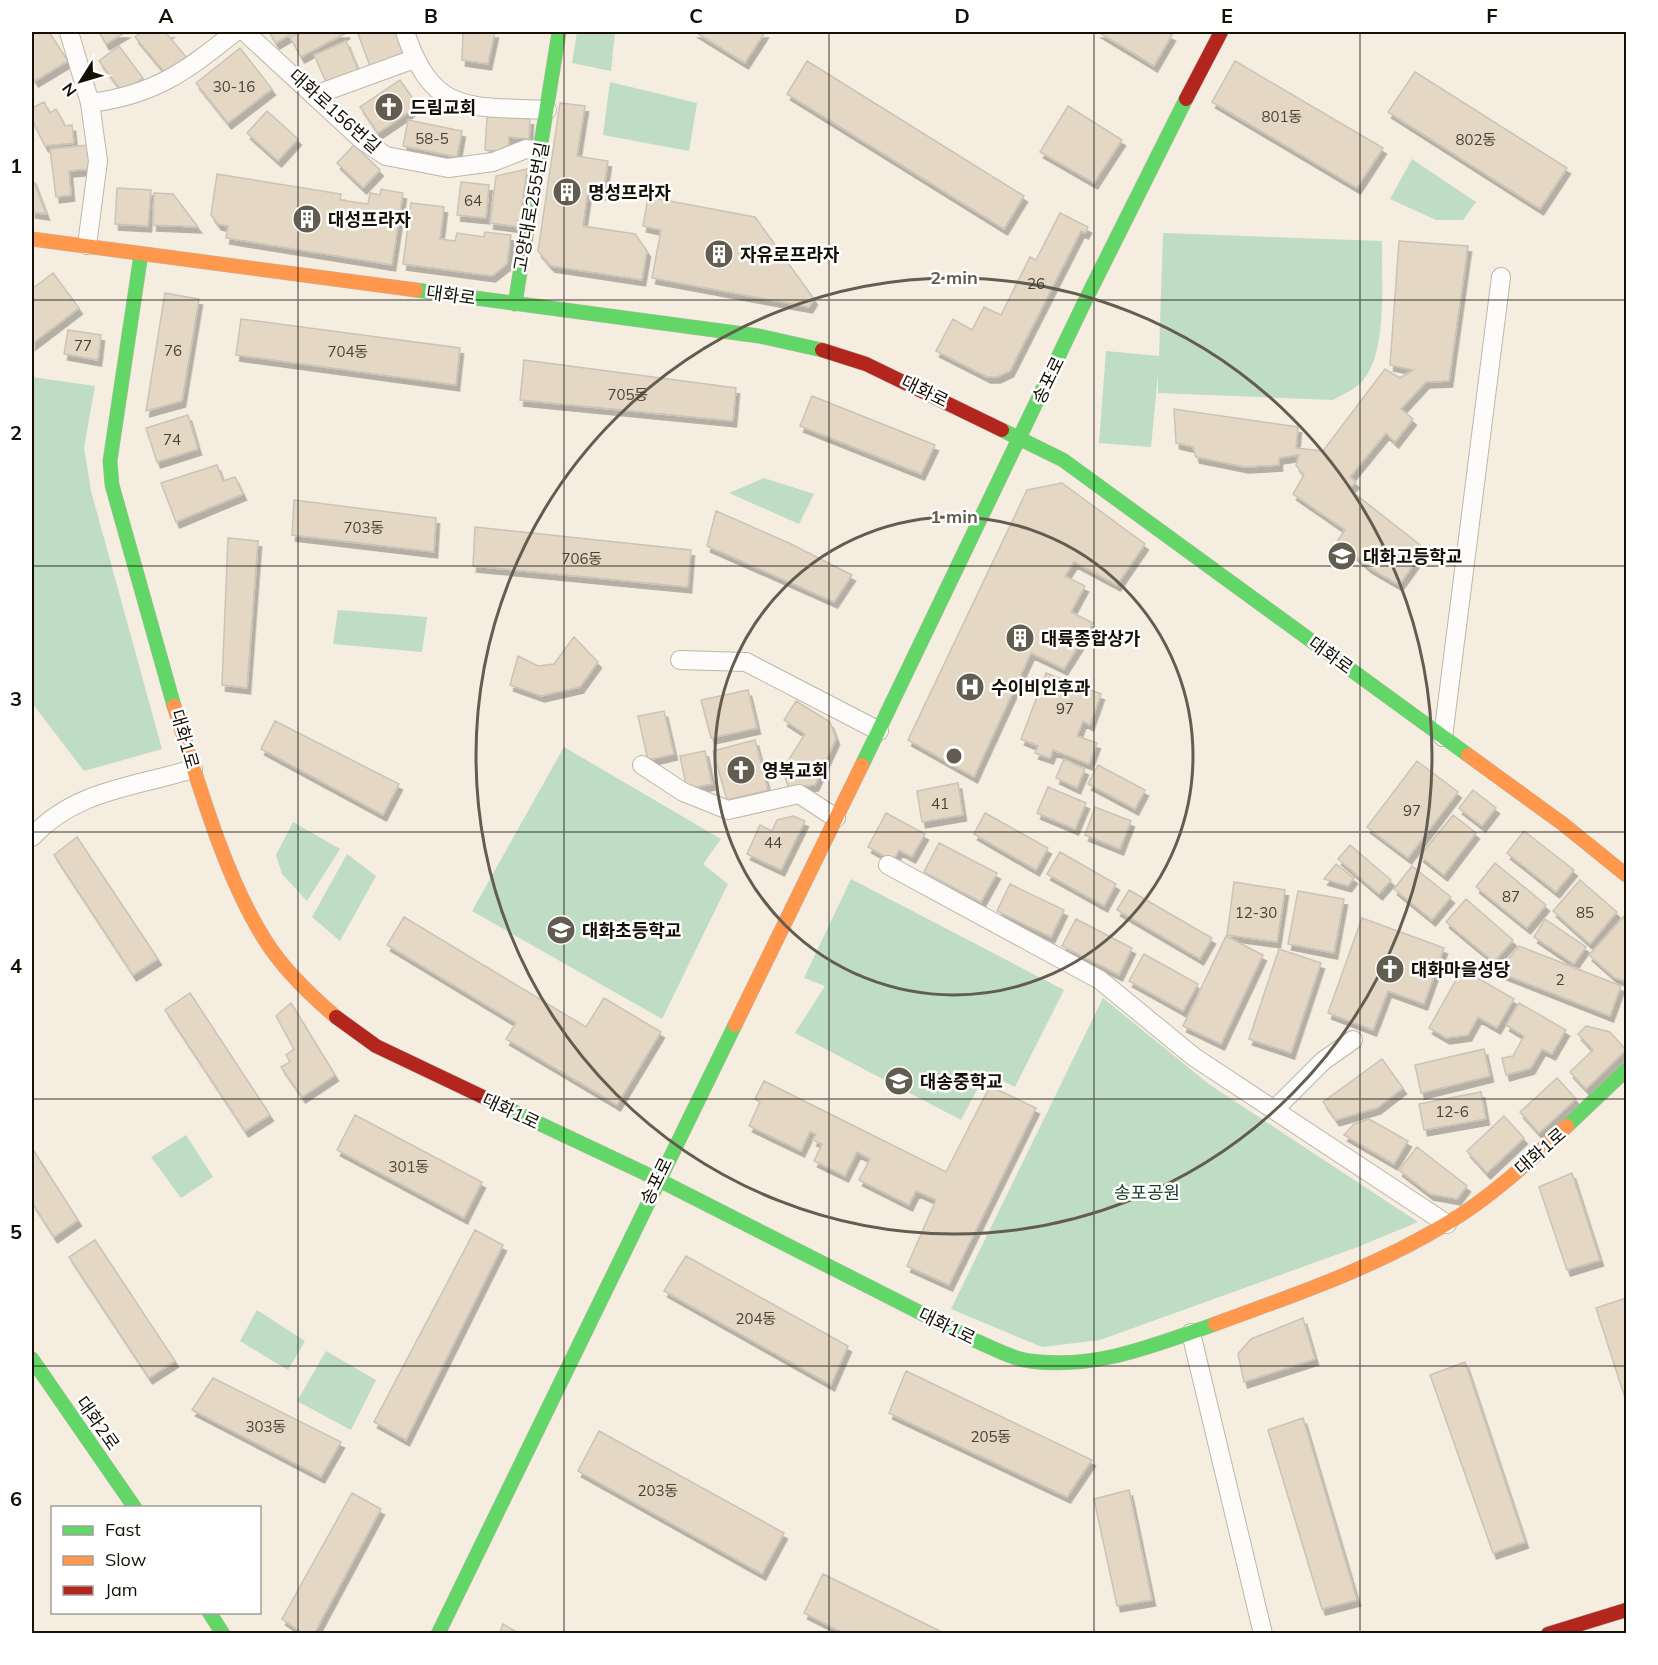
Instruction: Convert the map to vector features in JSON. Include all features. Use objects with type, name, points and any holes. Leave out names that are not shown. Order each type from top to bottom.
[{"type":"street","points":[[69,32],[90,103],[98,161],[87,244]]},
{"type":"street","points":[[90,103],[124,99],[163,84],[195,64],[235,32]]},
{"type":"street","name":"대화로156번길","points":[[245,32],[315,94],[362,140],[393,159],[448,168],[494,162],[526,149],[541,151]]},
{"type":"street","points":[[405,32],[414,59],[428,82],[449,99],[471,104],[547,110]]},
{"type":"street","name":"고양대로255번길","points":[[515,304],[559,32]]},
{"type":"street","name":"송포로","points":[[438,1634],[657,1179],[879,731],[1156,152],[1221,32]]},
{"type":"street","points":[[315,94],[414,59]]},
{"type":"street","name":"대화로","points":[[32,239],[87,244],[141,254],[759,336],[828,351],[899,378],[1063,460],[1563,824],[1626,874]]},
{"type":"street","name":"대화1로","points":[[141,254],[112,434],[110,461],[112,485],[193,769],[237,887],[255,923],[294,978],[343,1024],[398,1058],[657,1179],[974,1340],[1029,1361],[1063,1363],[1105,1359],[1191,1333],[1336,1280],[1447,1224],[1529,1162],[1626,1070]]},
{"type":"street","points":[[1443,737],[1501,277]]},
{"type":"street","points":[[680,660],[746,662],[879,731]]},
{"type":"street","points":[[642,765],[683,792],[728,810],[799,794],[836,818]]},
{"type":"street","points":[[32,837],[55,816],[80,800],[193,769]]},
{"type":"street","points":[[888,865],[1100,980],[1194,1057],[1447,1224]]},
{"type":"street","points":[[1274,1110],[1323,1061],[1353,1040]]},
{"type":"street","points":[[1191,1333],[1263,1634]]},
{"type":"street","name":"대화2로","points":[[32,1359],[134,1506]]},
{"type":"street","points":[[1548,1634],[1626,1610]]},
{"type":"street","points":[[210,1614],[223,1634]]},
{"type":"green space","points":[[577,32],[615,32],[611,71],[572,63]]},
{"type":"green space","points":[[610,82],[697,103],[689,151],[603,135]]},
{"type":"green space","points":[[1412,159],[1476,202],[1463,220],[1436,220],[1390,199]]},
{"type":"green space","points":[[1163,233],[1382,241],[1380,332],[1372,366],[1364,379],[1354,388],[1333,400],[1158,393],[1158,374],[1151,447],[1099,443],[1106,351],[1159,356]]},
{"type":"green space","points":[[32,377],[95,386],[84,448],[91,491],[162,749],[84,771],[32,703]]},
{"type":"green space","points":[[764,478],[814,494],[799,524],[729,493]]},
{"type":"green space","points":[[338,610],[427,617],[422,652],[333,644]]},
{"type":"green space","points":[[564,747],[721,839],[703,864],[728,884],[662,1019],[472,911]]},
{"type":"green space","points":[[293,822],[340,849],[307,901],[282,874],[276,855]]},
{"type":"green space","points":[[347,854],[376,876],[340,941],[312,917]]},
{"type":"green space","points":[[851,879],[1064,990],[1015,1087],[986,1072],[961,1120],[795,1033],[825,986],[804,978]]},
{"type":"green space","name":"송포공원","points":[[1103,998],[1210,1085],[1418,1222],[1355,1248],[1100,1340],[1042,1347],[951,1309]]},
{"type":"green space","points":[[186,1135],[213,1177],[181,1198],[151,1157]]},
{"type":"green space","points":[[257,1310],[305,1341],[288,1370],[240,1341]]},
{"type":"green space","points":[[326,1351],[376,1380],[351,1430],[297,1401]]},
{"type":"building","points":[[32,32],[49,32],[68,61],[35,81],[32,76]]},
{"type":"building","points":[[99,32],[126,32],[106,44]]},
{"type":"building","points":[[142,32],[170,32],[167,34],[186,57],[166,74],[135,37]]},
{"type":"building","points":[[269,32],[295,32],[276,43]]},
{"type":"building","points":[[301,32],[346,33],[301,57],[290,37]]},
{"type":"building","points":[[396,32],[405,53],[370,66],[358,34]]},
{"type":"building","points":[[463,32],[495,32],[488,64],[462,60]]},
{"type":"building","points":[[695,32],[765,32],[745,63]]},
{"type":"building","points":[[1098,32],[1166,32],[1172,35],[1154,66]]},
{"type":"building","points":[[346,41],[358,70],[327,84],[314,55]]},
{"type":"building","points":[[119,46],[143,78],[123,93],[99,61]]},
{"type":"building","points":[[240,48],[272,89],[228,123],[196,83]]},
{"type":"building","points":[[807,61],[1024,196],[1004,229],[787,94]]},
{"type":"building","points":[[1235,61],[1383,148],[1357,188],[1212,102]]},
{"type":"building","points":[[1415,72],[1567,168],[1540,209],[1388,112]]},
{"type":"building","name":"드림교회","points":[[400,80],[418,106],[378,133],[360,107]]},
{"type":"building","points":[[44,102],[50,113],[56,109],[65,126],[72,125],[74,143],[45,146],[32,120],[32,108]]},
{"type":"building","name":"명성프라자","points":[[560,103],[585,106],[577,156],[608,161],[603,194],[588,191],[583,226],[635,234],[647,251],[642,280],[551,266],[538,251]]},
{"type":"building","points":[[1068,106],[1122,140],[1094,183],[1040,152]]},
{"type":"building","points":[[267,111],[298,139],[278,161],[247,133]]},
{"type":"building","points":[[487,116],[530,119],[529,139],[509,137],[508,152],[485,150]]},
{"type":"building","points":[[408,120],[462,131],[457,157],[403,146]]},
{"type":"building","points":[[88,145],[90,169],[69,171],[71,195],[56,197],[50,149]]},
{"type":"building","points":[[354,145],[380,170],[363,188],[337,163]]},
{"type":"building","points":[[527,169],[519,227],[490,223],[496,176]]},
{"type":"building","name":"대성프라자","points":[[217,174],[341,194],[340,200],[368,204],[370,193],[380,195],[381,189],[403,193],[392,265],[226,238],[228,226],[218,224],[211,215]]},
{"type":"building","points":[[32,177],[46,214],[32,212]]},
{"type":"building","points":[[461,182],[489,185],[486,218],[457,215]]},
{"type":"building","points":[[117,188],[151,190],[148,226],[115,224]]},
{"type":"building","points":[[154,193],[173,194],[198,227],[153,225]]},
{"type":"building","name":"자유로프라자","points":[[648,197],[755,217],[814,299],[809,307],[652,278],[661,230],[643,226]]},
{"type":"building","points":[[411,203],[444,207],[440,239],[455,241],[457,233],[484,237],[485,232],[511,235],[507,264],[492,276],[403,264]]},
{"type":"building","points":[[1060,213],[1088,227],[1085,233],[1081,231],[1010,371],[997,377],[987,377],[936,351],[953,319],[972,330],[984,307],[1001,315],[1030,257],[1036,260]]},
{"type":"building","points":[[1399,241],[1468,246],[1449,381],[1426,382],[1401,409],[1413,419],[1395,442],[1386,433],[1350,477],[1356,482],[1349,489],[1425,549],[1399,585],[1368,567],[1338,540],[1345,530],[1293,494],[1304,475],[1296,465],[1299,455],[1279,458],[1279,465],[1245,467],[1196,457],[1193,447],[1176,443],[1174,409],[1298,427],[1296,448],[1323,451],[1385,369],[1400,378],[1413,370],[1390,365]]},
{"type":"building","points":[[53,273],[79,308],[32,344],[32,289]]},
{"type":"building","points":[[165,293],[199,299],[182,401],[146,411]]},
{"type":"building","points":[[241,319],[460,348],[456,385],[236,355]]},
{"type":"building","points":[[68,330],[101,335],[98,360],[64,354]]},
{"type":"building","points":[[524,360],[736,388],[733,421],[520,400]]},
{"type":"building","points":[[812,396],[935,445],[921,474],[800,426]]},
{"type":"building","points":[[188,415],[198,449],[157,462],[146,428]]},
{"type":"building","points":[[217,465],[223,481],[235,477],[243,494],[176,522],[161,483]]},
{"type":"building","name":"대륙종합상가","points":[[1062,483],[1145,544],[1117,585],[1074,562],[1065,576],[1085,586],[1071,612],[1093,623],[1064,669],[1031,653],[974,777],[908,740],[1027,490]]},
{"type":"building","points":[[294,500],[436,518],[434,552],[292,535]]},
{"type":"building","points":[[716,511],[789,543],[852,575],[834,602],[707,546]]},
{"type":"building","points":[[475,527],[691,550],[688,587],[473,566]]},
{"type":"building","points":[[228,538],[258,541],[247,688],[222,685]]},
{"type":"building","points":[[574,637],[598,662],[580,687],[541,696],[510,685],[518,656],[538,666],[554,664]]},
{"type":"building","points":[[1046,673],[1101,694],[1090,725],[1083,721],[1077,736],[1097,743],[1089,764],[1053,750],[1050,758],[1035,753],[1038,746],[1021,739]]},
{"type":"building","points":[[748,690],[757,728],[711,738],[701,700]]},
{"type":"building","points":[[796,701],[830,722],[836,739],[815,785],[788,787],[783,769],[805,734],[784,720]]},
{"type":"building","points":[[664,711],[674,754],[648,760],[638,716]]},
{"type":"building","points":[[275,721],[399,784],[383,815],[261,749]]},
{"type":"building","name":"영복교회","points":[[755,740],[768,790],[727,800],[713,751]]},
{"type":"building","points":[[705,751],[712,784],[687,789],[680,756]]},
{"type":"building","points":[[1064,759],[1085,769],[1077,788],[1056,778]]},
{"type":"building","points":[[1417,761],[1458,792],[1408,858],[1367,827]]},
{"type":"building","points":[[1098,765],[1145,790],[1135,809],[1088,784]]},
{"type":"building","points":[[958,783],[963,815],[922,822],[917,791]]},
{"type":"building","points":[[1048,787],[1086,803],[1075,829],[1037,813]]},
{"type":"building","points":[[1473,790],[1496,808],[1482,826],[1459,808]]},
{"type":"building","points":[[1095,807],[1131,821],[1120,849],[1085,835]]},
{"type":"building","points":[[886,813],[925,834],[912,857],[899,850],[893,861],[868,847]]},
{"type":"building","points":[[985,813],[1048,848],[1036,870],[974,834]]},
{"type":"building","points":[[1453,815],[1476,833],[1444,875],[1420,856]]},
{"type":"building","points":[[793,816],[805,821],[781,870],[747,854],[760,825],[772,831],[777,820]]},
{"type":"building","points":[[1524,831],[1574,870],[1556,892],[1507,853]]},
{"type":"building","points":[[77,837],[158,959],[133,975],[54,855]]},
{"type":"building","points":[[939,843],[997,873],[981,902],[924,872]]},
{"type":"building","points":[[1350,845],[1391,880],[1379,894],[1338,859]]},
{"type":"building","points":[[1060,852],[1116,884],[1104,906],[1047,874]]},
{"type":"building","points":[[1495,863],[1546,905],[1527,928],[1476,887]]},
{"type":"building","points":[[1336,864],[1354,878],[1348,886],[1324,879]]},
{"type":"building","points":[[1412,866],[1451,897],[1432,920],[1394,889]]},
{"type":"building","points":[[1580,880],[1617,912],[1590,944],[1553,911]]},
{"type":"building","points":[[1234,882],[1285,890],[1277,942],[1227,935]]},
{"type":"building","points":[[1010,884],[1064,910],[1051,937],[997,911]]},
{"type":"building","points":[[1129,890],[1212,938],[1200,959],[1117,910]]},
{"type":"building","points":[[1298,891],[1344,899],[1334,953],[1288,944]]},
{"type":"building","points":[[1466,899],[1513,940],[1494,962],[1446,922]]},
{"type":"building","points":[[1626,914],[1626,981],[1615,978],[1589,955]]},
{"type":"building","points":[[404,917],[586,1027],[604,998],[661,1032],[617,1105],[506,1039],[516,1023],[387,945]]},
{"type":"building","name":"대화마을성당","points":[[1362,918],[1444,948],[1424,1004],[1388,991],[1373,1030],[1328,1013]]},
{"type":"building","points":[[1076,919],[1132,948],[1119,975],[1062,946]]},
{"type":"building","points":[[1545,919],[1586,947],[1574,964],[1534,937]]},
{"type":"building","points":[[1226,936],[1263,955],[1221,1044],[1183,1026]]},
{"type":"building","points":[[1519,946],[1621,986],[1610,1016],[1498,972]]},
{"type":"building","points":[[1279,949],[1321,963],[1291,1053],[1249,1039]]},
{"type":"building","points":[[1144,954],[1198,984],[1183,1011],[1129,981]]},
{"type":"building","points":[[1462,969],[1514,999],[1497,1028],[1478,1017],[1468,1035],[1446,1038],[1429,1028]]},
{"type":"building","points":[[190,993],[270,1115],[245,1131],[165,1010]]},
{"type":"building","points":[[291,1003],[335,1075],[302,1097],[281,1067],[290,1062],[286,1055],[294,1049],[276,1016]]},
{"type":"building","points":[[1519,1003],[1566,1030],[1552,1054],[1542,1049],[1531,1068],[1506,1075],[1502,1058],[1513,1056],[1524,1036],[1506,1025]]},
{"type":"building","points":[[1586,1026],[1610,1032],[1626,1050],[1586,1089],[1570,1072],[1593,1050],[1578,1034]]},
{"type":"building","points":[[1484,1049],[1490,1076],[1421,1093],[1415,1065]]},
{"type":"building","points":[[1382,1059],[1403,1088],[1377,1108],[1336,1120],[1323,1102]]},
{"type":"building","points":[[1557,1078],[1576,1099],[1539,1133],[1520,1112]]},
{"type":"building","points":[[764,1081],[946,1172],[990,1086],[1036,1108],[949,1285],[907,1266],[936,1200],[916,1191],[909,1205],[859,1180],[870,1159],[857,1152],[845,1176],[814,1161],[822,1144],[813,1140],[816,1134],[810,1132],[801,1151],[749,1126],[760,1102],[755,1099]]},
{"type":"building","points":[[1481,1092],[1486,1119],[1424,1130],[1419,1104]]},
{"type":"building","points":[[355,1115],[482,1182],[464,1218],[337,1150]]},
{"type":"building","points":[[1504,1116],[1524,1138],[1487,1173],[1467,1151]]},
{"type":"building","points":[[1369,1119],[1408,1141],[1394,1164],[1344,1135],[1354,1124]]},
{"type":"building","points":[[1417,1147],[1467,1186],[1457,1199],[1430,1194],[1399,1170]]},
{"type":"building","points":[[32,1148],[78,1220],[54,1237],[32,1203]]},
{"type":"building","points":[[1572,1173],[1600,1260],[1567,1270],[1539,1187]]},
{"type":"building","points":[[475,1230],[503,1245],[406,1440],[374,1422]]},
{"type":"building","points":[[95,1240],[175,1361],[149,1378],[69,1257]]},
{"type":"building","points":[[686,1256],[848,1346],[831,1385],[664,1291]]},
{"type":"building","points":[[1626,1298],[1626,1401],[1596,1308]]},
{"type":"building","points":[[1303,1318],[1315,1359],[1244,1382],[1238,1354],[1251,1339]]},
{"type":"building","points":[[1465,1362],[1525,1542],[1493,1553],[1430,1375]]},
{"type":"building","points":[[906,1371],[1092,1460],[1067,1497],[889,1413]]},
{"type":"building","points":[[213,1378],[341,1442],[321,1477],[192,1410]]},
{"type":"building","points":[[1303,1418],[1357,1600],[1322,1609],[1268,1430]]},
{"type":"building","points":[[599,1431],[784,1533],[762,1574],[578,1471]]},
{"type":"building","points":[[1129,1490],[1152,1600],[1117,1606],[1094,1499]]},
{"type":"building","points":[[352,1493],[381,1509],[314,1634],[304,1634],[282,1619]]},
{"type":"building","points":[[823,1574],[946,1634],[845,1634],[804,1613]]},
{"type":"building","points":[[503,1624],[520,1634],[499,1634]]},
{"type":"traffic: fast","points":[[515,304],[559,32]]},
{"type":"traffic: fast","points":[[862,765],[1086,299],[1186,99]]},
{"type":"traffic: fast","points":[[141,254],[110,461],[112,485],[174,706]]},
{"type":"traffic: fast","points":[[416,290],[759,336],[822,350]]},
{"type":"traffic: fast","points":[[1002,430],[1063,460],[1468,755]]},
{"type":"traffic: fast","points":[[438,1634],[735,1025]]},
{"type":"traffic: fast","points":[[1567,1126],[1626,1070]]},
{"type":"traffic: fast","points":[[502,1106],[657,1179],[974,1340],[1016,1358],[1054,1363],[1101,1359],[1147,1347],[1215,1324]]},
{"type":"traffic: fast","points":[[32,1359],[134,1506]]},
{"type":"traffic: fast","points":[[210,1614],[223,1634]]},
{"type":"traffic: slow","points":[[32,239],[416,290]]},
{"type":"traffic: slow","points":[[174,706],[224,857],[250,915],[272,951],[288,971],[336,1017]]},
{"type":"traffic: slow","points":[[1468,755],[1563,824],[1626,875]]},
{"type":"traffic: slow","points":[[735,1025],[862,765]]},
{"type":"traffic: slow","points":[[1215,1324],[1333,1280],[1419,1240],[1494,1191],[1567,1126]]},
{"type":"traffic: jam","points":[[1186,99],[1221,32]]},
{"type":"traffic: jam","points":[[822,350],[866,364],[1002,430]]},
{"type":"traffic: jam","points":[[336,1017],[376,1046],[502,1106]]},
{"type":"traffic: jam","points":[[1548,1634],[1626,1610]]},
{"type":"place","name":"드림교회","points":[[389,107]]},
{"type":"place","name":"명성프라자","points":[[567,192]]},
{"type":"place","name":"대성프라자","points":[[307,219]]},
{"type":"place","name":"자유로프라자","points":[[719,254]]},
{"type":"place","name":"대화고등학교","points":[[1342,556]]},
{"type":"place","name":"대륙종합상가","points":[[1020,638]]},
{"type":"place","name":"수이비인후과","points":[[970,687]]},
{"type":"place","name":"영복교회","points":[[741,770]]},
{"type":"place","name":"대화초등학교","points":[[561,930]]},
{"type":"place","name":"대화마을성당","points":[[1390,969]]},
{"type":"place","name":"대송중학교","points":[[899,1081]]}]
